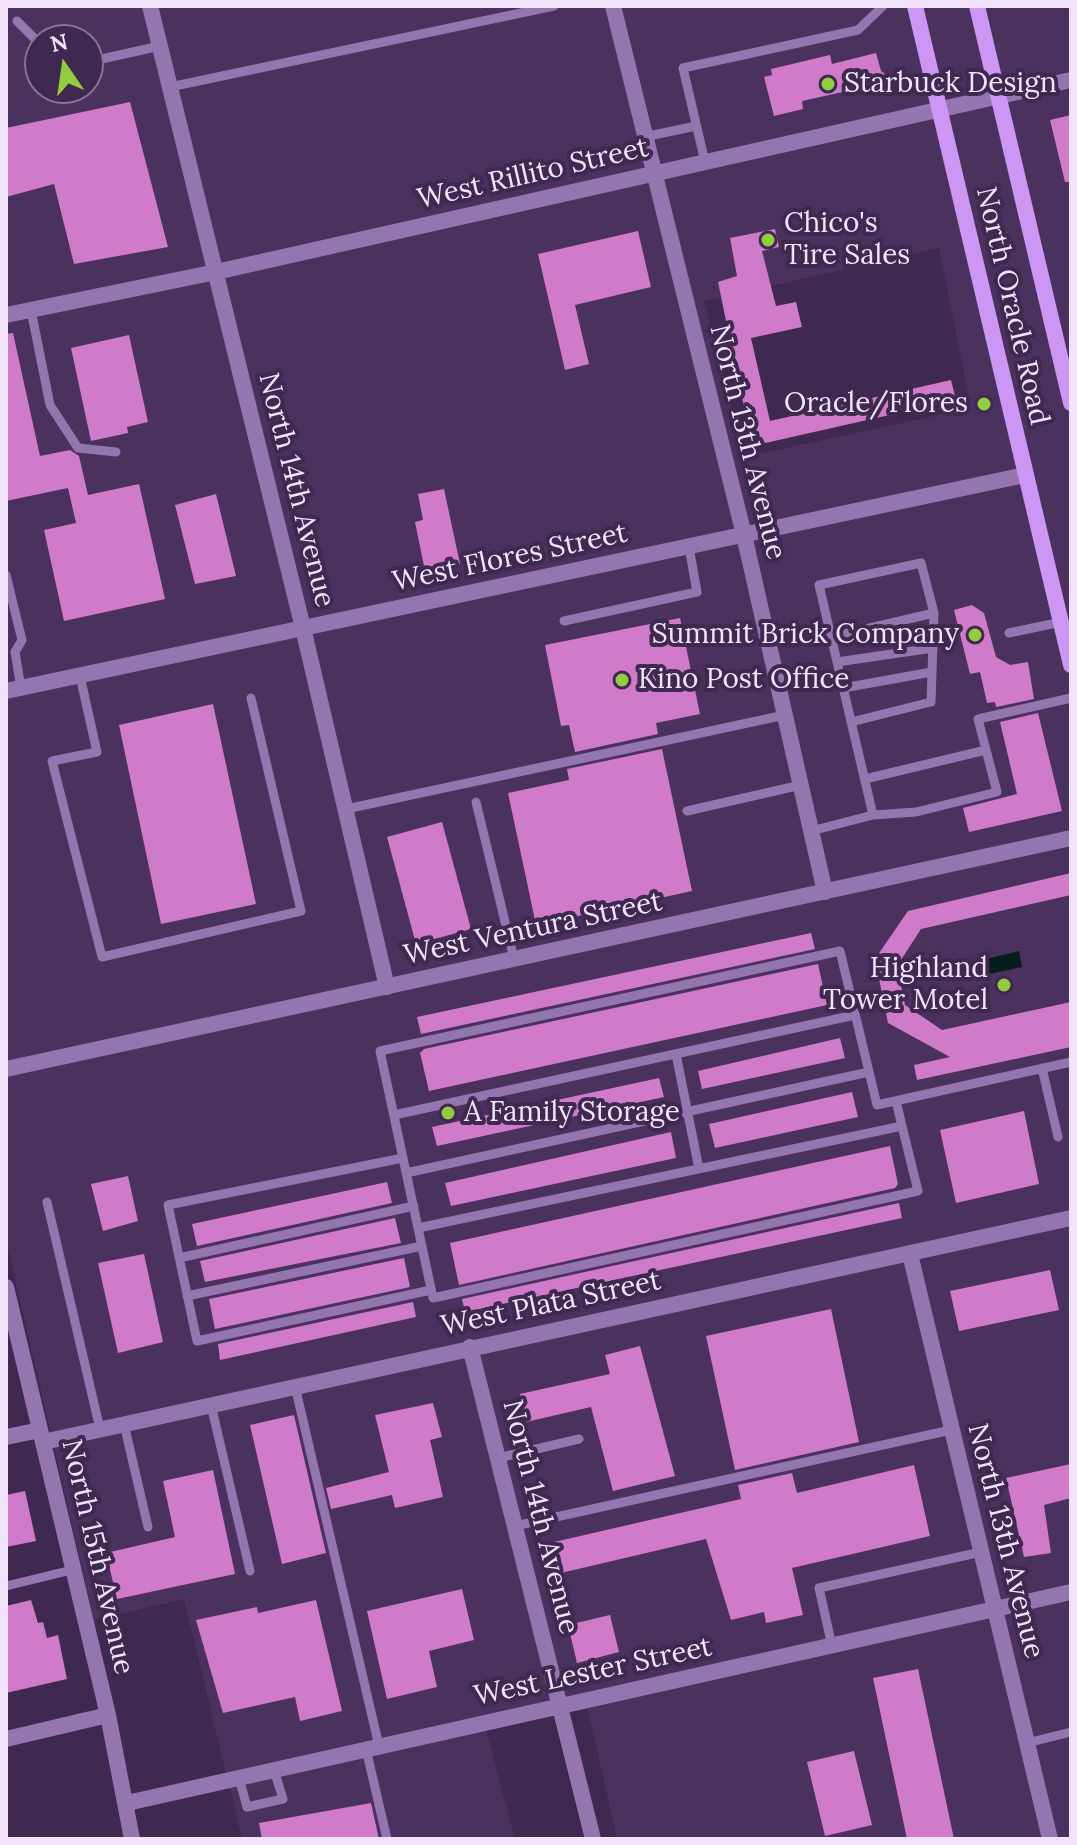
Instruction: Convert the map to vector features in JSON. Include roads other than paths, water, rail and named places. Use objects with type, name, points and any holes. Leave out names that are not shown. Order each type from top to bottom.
[{"type":"main road","name":"North Oracle Road","points":[[915,6],[1071,665]]},
{"type":"main road","name":"North Oracle Road","points":[[977,6],[1071,403]]},
{"type":"street","name":"North 14th Avenue","points":[[150,6],[303,628],[387,987]]},
{"type":"street","name":"North 13th Avenue","points":[[613,6],[744,535],[825,892]]},
{"type":"street","name":"West Rillito Street","points":[[6,315],[216,272],[1071,80]]},
{"type":"street","name":"West Flores Street","points":[[14,690],[1025,475]]},
{"type":"street","name":"West Ventura Street","points":[[6,1069],[1071,838]]},
{"type":"street","name":"West Plata Street","points":[[6,1437],[100,1429],[1071,1218]]},
{"type":"street","name":"North 13th Avenue","points":[[910,1254],[1050,1839]]},
{"type":"street","name":"North 15th Avenue","points":[[6,1287],[108,1715],[132,1839]]},
{"type":"street","name":"North 14th Avenue","points":[[470,1347],[593,1839]]},
{"type":"street","name":"West Lester Street","points":[[127,1803],[1071,1592]]},
{"type":"street","points":[[6,1739],[108,1715]]},
{"type":"lane","points":[[170,87],[554,6]]},
{"type":"lane","points":[[705,162],[683,68],[858,30],[883,6]]},
{"type":"lane","points":[[17,21],[24,28]]},
{"type":"lane","points":[[104,58],[160,46]]},
{"type":"lane","points":[[644,137],[696,126]]},
{"type":"lane","points":[[31,310],[50,405],[78,448],[116,452]]},
{"type":"lane","points":[[564,621],[697,592],[689,547]]},
{"type":"lane","points":[[851,722],[931,702],[934,613],[921,563],[819,585],[851,722],[865,779],[873,815]]},
{"type":"lane","points":[[6,575],[22,640],[15,652],[14,690]]},
{"type":"lane","points":[[831,637],[934,613]]},
{"type":"lane","points":[[1009,633],[1061,622]]},
{"type":"lane","points":[[837,662],[933,648]]},
{"type":"lane","points":[[843,688],[932,672]]},
{"type":"lane","points":[[80,676],[97,752],[52,761],[102,957],[301,911],[251,698]]},
{"type":"lane","points":[[811,831],[873,815],[916,812],[997,792],[978,719],[1071,698]]},
{"type":"lane","points":[[346,809],[785,715]]},
{"type":"lane","points":[[865,779],[986,750]]},
{"type":"lane","points":[[687,811],[801,785]]},
{"type":"lane","points":[[476,802],[514,959]]},
{"type":"lane","points":[[896,1101],[918,1191],[433,1298],[380,1051],[840,951],[877,1105],[1071,1062]]},
{"type":"lane","points":[[394,1115],[855,1015]]},
{"type":"lane","points":[[676,1054],[699,1169]]},
{"type":"lane","points":[[1042,1068],[1058,1137]]},
{"type":"lane","points":[[406,1173],[869,1072]]},
{"type":"lane","points":[[418,1228],[902,1126]]},
{"type":"lane","points":[[403,1158],[168,1205],[187,1296],[197,1341],[431,1290]]},
{"type":"lane","points":[[47,1202],[100,1429]]},
{"type":"lane","points":[[179,1258],[414,1206]]},
{"type":"lane","points":[[187,1296],[422,1246]]},
{"type":"lane","points":[[295,1386],[373,1747],[387,1839]]},
{"type":"lane","points":[[211,1405],[250,1571]]},
{"type":"lane","points":[[124,1424],[148,1527]]},
{"type":"lane","points":[[515,1526],[951,1430]]},
{"type":"lane","points":[[498,1458],[579,1439]]},
{"type":"lane","points":[[832,1646],[819,1588],[981,1552]]},
{"type":"lane","points":[[6,1586],[72,1570]]},
{"type":"lane","points":[[1027,1743],[1071,1732]]},
{"type":"lane","points":[[239,1778],[247,1807],[283,1799],[274,1770]]},
{"type":"place","name":"Starbuck Design","points":[[828,84]]},
{"type":"place","name":"Chico's Tire Sales","points":[[768,240]]},
{"type":"place","name":"Oracle/Flores","points":[[984,404]]},
{"type":"place","name":"Summit Brick Company","points":[[975,635]]},
{"type":"place","name":"Kino Post Office","points":[[622,680]]},
{"type":"place","name":"Highland Tower Motel","points":[[1004,985]]},
{"type":"place","name":"A Family Storage","points":[[448,1113]]}]
